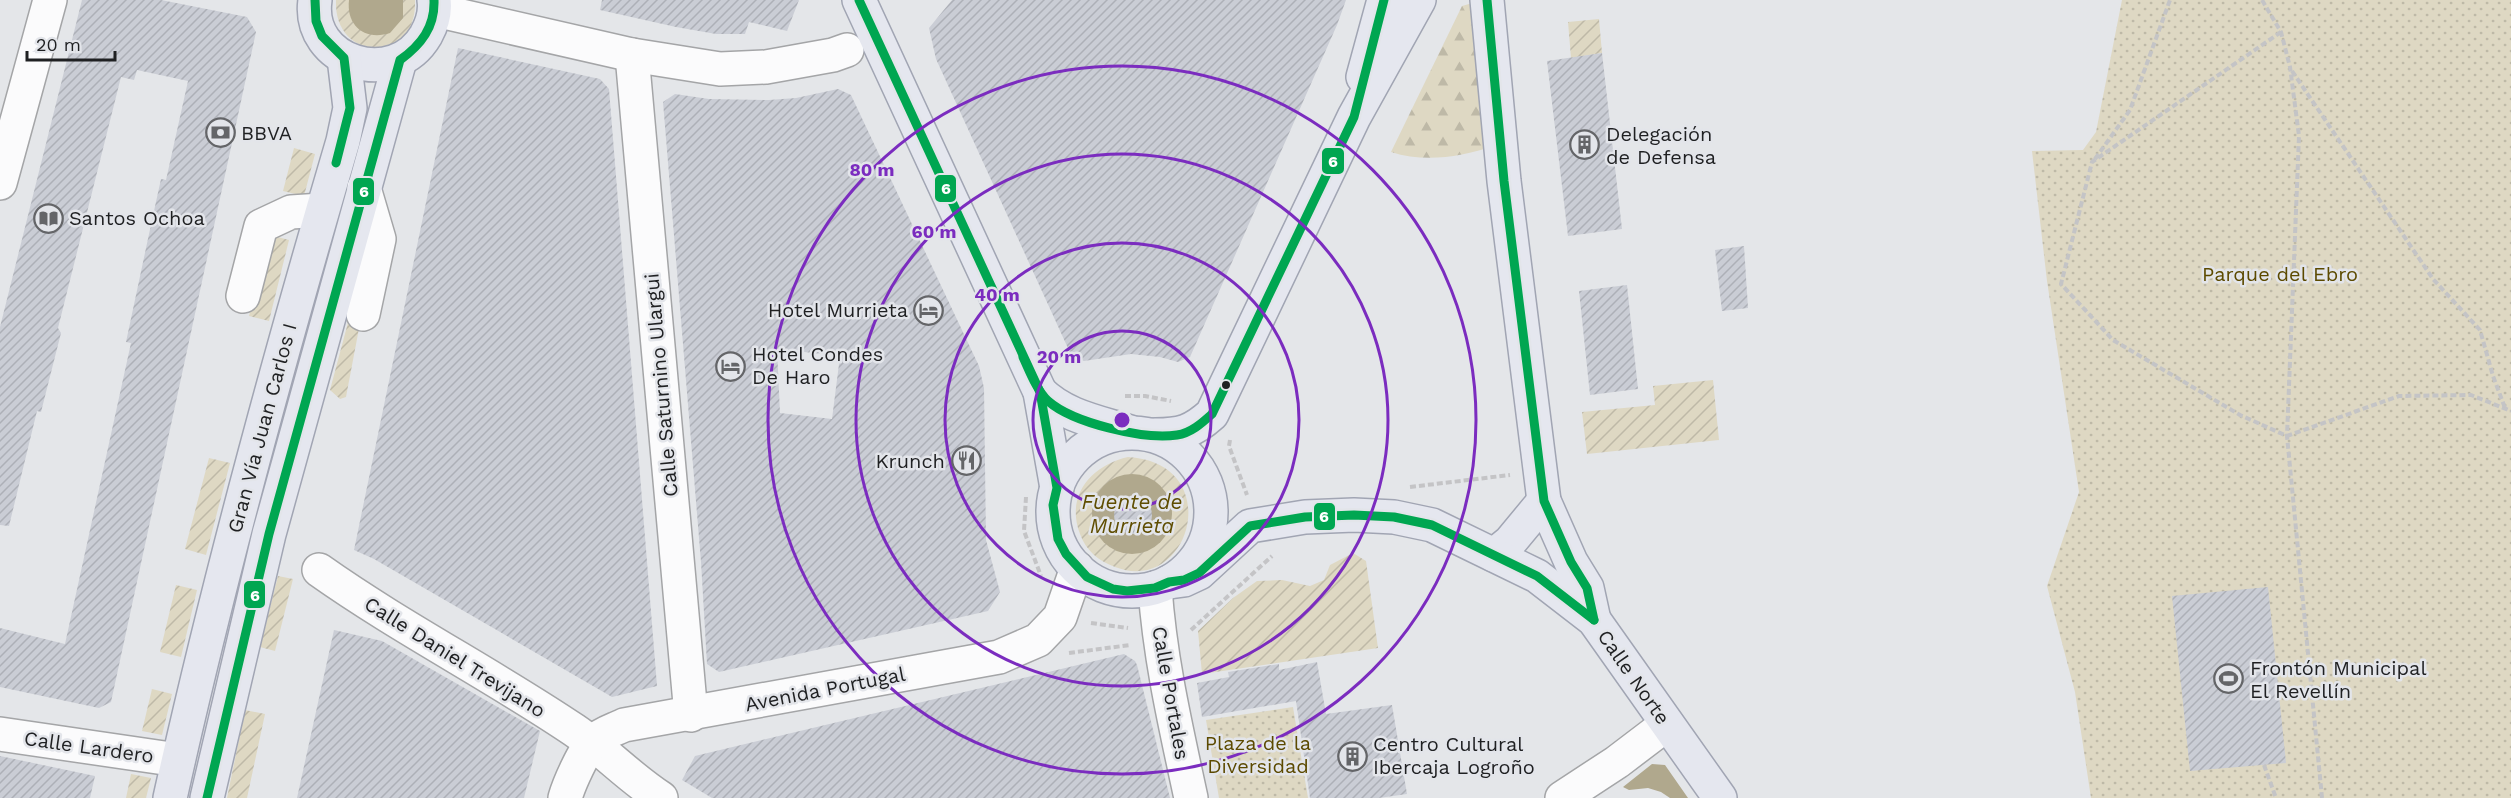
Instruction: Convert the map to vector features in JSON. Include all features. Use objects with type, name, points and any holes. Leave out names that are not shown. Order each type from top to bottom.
[{"type":"main road","points":[[315,0],[316,21],[322,36],[332,48],[344,58],[372,66],[400,60],[422,42],[430,29],[435,5]]},
{"type":"main road","points":[[859,0],[1040,392],[1053,405],[1079,417],[1172,443],[1187,454],[1199,468],[1207,484],[1212,508],[1210,530],[1202,551],[1187,569],[1162,585]]},
{"type":"main road","points":[[1042,489],[1085,448],[1107,437],[1142,434],[1176,435],[1196,428],[1212,414],[1354,117],[1419,0]]},
{"type":"main road","points":[[1487,0],[1504,181],[1544,501],[1571,562],[1587,588],[1594,620]]},
{"type":"main road","points":[[1354,117],[1381,9]]},
{"type":"main road","name":"Gran Vía Juan Carlos I","points":[[170,798],[196,678],[265,410],[343,141],[350,108],[344,58]]},
{"type":"main road","name":"Gran Vía Juan Carlos I","points":[[207,798],[268,534],[400,60]]},
{"type":"main road","points":[[1040,392],[1042,489],[1053,504],[1058,539],[1065,554],[1093,581],[1113,589],[1127,591],[1184,580],[1199,573],[1250,526]]},
{"type":"main road","points":[[1494,555],[1510,542],[1544,501]]},
{"type":"main road","name":"Calle Norte","points":[[1250,526],[1305,517],[1354,515],[1394,517],[1432,525],[1537,576],[1594,620],[1720,798]]},
{"type":"street","points":[[0,183],[50,0]]},
{"type":"street","points":[[435,5],[632,55],[720,69],[766,67],[833,55],[847,50]]},
{"type":"street","name":"Calle Saturnino Ulargui","points":[[632,55],[691,715]]},
{"type":"street","points":[[363,314],[379,238],[364,188]]},
{"type":"street","points":[[243,296],[261,226],[291,212],[322,210]]},
{"type":"street","name":"Avenida Portugal","points":[[592,743],[604,733],[624,725],[691,715],[999,657],[1038,640],[1060,617],[1077,568]]},
{"type":"street","name":"Calle Daniel Trevijano","points":[[319,570],[356,596],[592,743],[646,789],[661,798]]},
{"type":"street","name":"Calle Portales","points":[[1162,585],[1159,636],[1191,798]]},
{"type":"street","points":[[1562,798],[1617,762],[1667,724]]},
{"type":"street","name":"Calle Lardero","points":[[0,734],[178,760]]},
{"type":"street","points":[[565,798],[592,743]]},
{"type":"path","points":[[2170,0],[2130,111],[2092,162],[2061,284],[2113,340],[2240,415],[2287,436],[2399,396],[2471,395],[2511,411]]},
{"type":"path","points":[[2262,0],[2281,32],[2290,68],[2299,136],[2287,436],[2322,798]]},
{"type":"path","points":[[2092,162],[2281,32]]},
{"type":"path","points":[[2290,68],[2433,279],[2480,330],[2493,376],[2506,409]]},
{"type":"path","points":[[1123,396],[1145,396],[1212,414],[1233,430],[1229,446],[1252,507],[1250,526]]},
{"type":"path","points":[[1042,489],[1024,531],[1035,564],[1060,617],[1178,639],[1192,630],[1270,556],[1279,554]]},
{"type":"path","points":[[1062,654],[1159,636]]},
{"type":"path","points":[[2264,765],[2276,798]]},
{"type":"green space","points":[[336,0],[415,0],[412,21],[404,36],[391,45],[376,48],[360,45],[348,36],[339,21]]},
{"type":"green space","name":"Parque del Ebro","points":[[2122,0],[2511,0],[2511,798],[2091,798],[2075,692],[2047,586],[2079,492],[2047,281],[2032,151],[2083,150],[2096,132]]},
{"type":"green space","points":[[1478,4],[1494,146],[1468,153],[1430,158],[1391,152],[1462,6]]},
{"type":"green space","points":[[1599,19],[1602,53],[1571,58],[1568,22]]},
{"type":"green space","points":[[294,148],[315,154],[304,196],[283,191]]},
{"type":"green space","points":[[270,235],[289,240],[269,321],[249,316]]},
{"type":"green space","points":[[371,265],[346,397],[340,399],[330,390],[362,270]]},
{"type":"green space","points":[[1713,380],[1719,440],[1587,454],[1582,412],[1655,405],[1653,386]]},
{"type":"green space","points":[[1128,457],[1159,465],[1178,481],[1187,502],[1187,525],[1179,547],[1163,563],[1141,571],[1115,567],[1098,558],[1083,540],[1076,520],[1079,495],[1085,484],[1103,467]]},
{"type":"green space","points":[[209,458],[230,463],[206,555],[185,549]]},
{"type":"green space","points":[[1353,553],[1366,561],[1378,648],[1202,674],[1198,631],[1233,598],[1257,581],[1282,580],[1310,586],[1324,580],[1330,565]]},
{"type":"green space","points":[[278,576],[293,579],[275,651],[260,647]]},
{"type":"green space","points":[[176,585],[197,590],[181,657],[160,652]]},
{"type":"green space","points":[[152,689],[172,694],[162,735],[142,731]]},
{"type":"green space","name":"Plaza de la Diversidad","points":[[1293,707],[1308,798],[1219,798],[1206,720]]},
{"type":"green space","points":[[245,710],[265,714],[247,798],[227,798]]},
{"type":"green space","points":[[131,774],[151,778],[146,798],[126,798]]},
{"type":"water","points":[[349,0],[403,0],[403,18],[390,33],[373,35],[365,33],[354,24],[349,9]]},
{"type":"water","name":"Fuente de Murrieta","points":[[1132,474],[1147,477],[1160,486],[1169,499],[1172,514],[1169,529],[1160,542],[1147,551],[1132,554],[1117,551],[1104,542],[1095,529],[1092,514],[1095,499],[1104,486],[1117,477]]},
{"type":"water","points":[[1652,764],[1665,765],[1688,798],[1670,798],[1648,788],[1629,790],[1623,787]]},
{"type":"building","points":[[82,0],[161,0],[247,17],[256,32],[111,702],[99,708],[0,687],[0,628],[65,644],[131,343],[126,342],[152,220],[161,179],[166,180],[188,81],[137,70],[134,80],[121,77],[58,328],[61,333],[41,412],[37,411],[9,526],[0,525],[0,327]]},
{"type":"building","points":[[602,0],[799,0],[787,31],[749,22],[745,34],[716,34],[600,10]]},
{"type":"building","points":[[952,0],[1346,0],[1190,357],[1178,362],[1160,357],[1131,354],[1084,361],[1072,357],[936,59],[929,28]]},
{"type":"building","points":[[458,48],[600,79],[609,89],[657,686],[612,697],[374,559],[354,550]]},
{"type":"building","name":"Delegación de Defensa","points":[[1602,53],[1622,229],[1568,236],[1547,61]]},
{"type":"building","points":[[838,89],[851,95],[979,366],[984,388],[986,540],[1000,592],[988,611],[719,672],[707,664],[701,562],[663,102],[675,94],[709,99],[796,98]],"holes":[[[777,349],[840,356],[832,419],[780,413]]]},
{"type":"building","points":[[1744,246],[1748,308],[1722,311],[1715,250]]},
{"type":"building","points":[[1627,285],[1638,389],[1590,395],[1579,291]]},
{"type":"building","points":[[1133,496],[1147,501],[1152,515],[1147,529],[1133,534],[1119,529],[1114,515],[1119,501]]},
{"type":"building","name":"Frontón Municipal El Revellín","points":[[2268,587],[2286,763],[2190,771],[2172,596]]},
{"type":"building","points":[[334,630],[382,641],[540,731],[524,798],[297,798]]},
{"type":"building","points":[[1124,654],[1137,665],[1170,798],[712,798],[682,780],[695,756]]},
{"type":"building","name":"Centro Cultural Ibercaja Logroño","points":[[1317,662],[1326,714],[1392,705],[1407,794],[1379,798],[1310,798],[1296,701],[1202,717],[1197,683],[1229,677],[1228,672],[1279,664],[1279,670]]},
{"type":"building","points":[[0,756],[95,776],[90,798],[0,798]]},
{"type":"transit line","name":"6","points":[[315,0],[316,21],[322,36],[344,58],[350,108],[336,163]]},
{"type":"transit line","name":"6","points":[[207,798],[269,534],[400,60],[420,42],[429,27],[434,10],[434,0]]},
{"type":"transit line","name":"6","points":[[859,0],[1040,392],[1057,488],[1053,505],[1058,539],[1066,554],[1087,577],[1113,589],[1127,591],[1155,588],[1199,573],[1250,526],[1305,517],[1354,515],[1394,517],[1432,525],[1537,576],[1594,620]]},
{"type":"transit line","name":"6","points":[[1023,357],[1037,386],[1048,401],[1059,409],[1091,423],[1146,435],[1177,435],[1192,430],[1212,414],[1354,117],[1384,0]]},
{"type":"transit line","name":"6","points":[[1487,0],[1504,181],[1544,501],[1571,562],[1587,588],[1594,620]]},
{"type":"place","name":"BBVA","points":[[220,133]]},
{"type":"place","name":"Delegación de Defensa","points":[[1585,145]]},
{"type":"place","name":"Santos Ochoa","points":[[48,218]]},
{"type":"place","name":"Hotel Murrieta","points":[[929,310]]},
{"type":"place","name":"Hotel Condes De Haro","points":[[731,366]]},
{"type":"place","name":"Krunch","points":[[966,461]]},
{"type":"place","name":"Frontón Municipal El Revellín","points":[[2229,679]]},
{"type":"place","name":"Centro Cultural Ibercaja Logroño","points":[[1352,756]]}]
